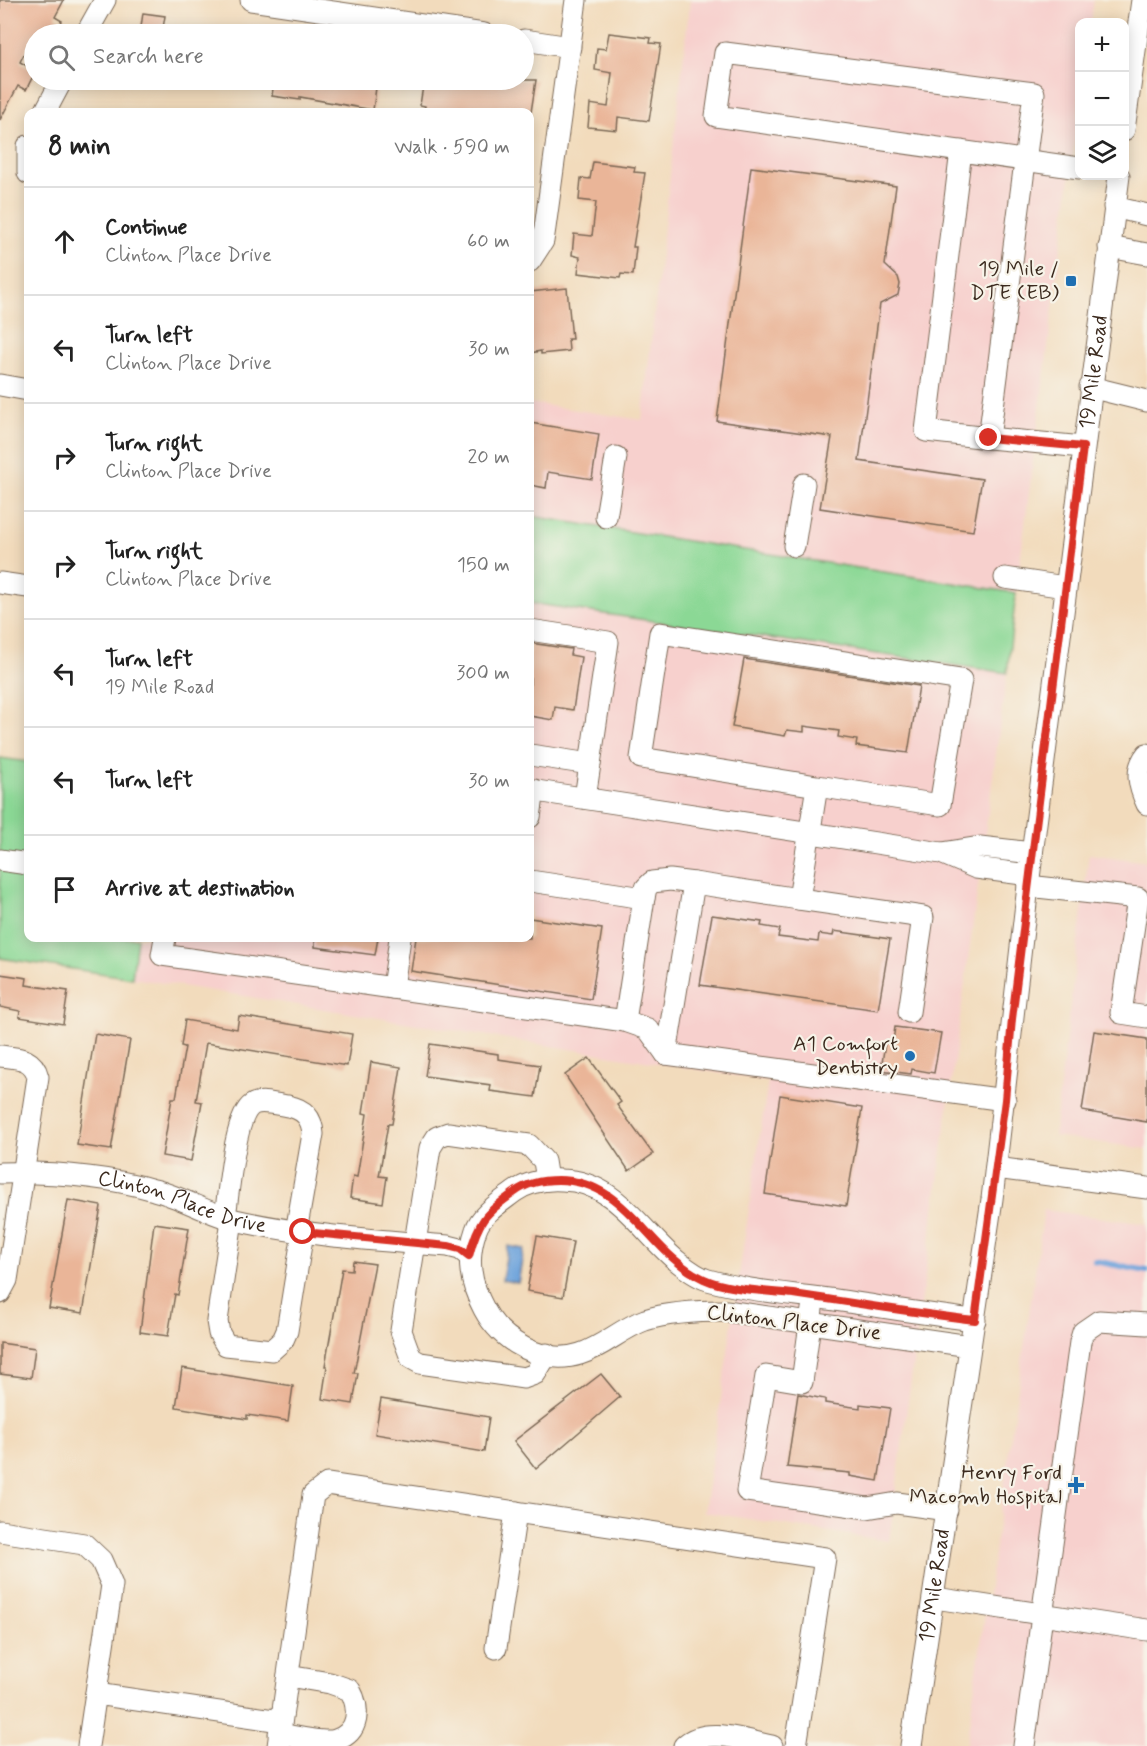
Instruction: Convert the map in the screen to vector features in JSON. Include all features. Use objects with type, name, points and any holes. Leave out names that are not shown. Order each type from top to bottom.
[{"type":"street","points":[[92,24],[105,0]]},
{"type":"street","points":[[251,0],[415,24]]},
{"type":"street","points":[[534,255],[543,241],[576,0]]},
{"type":"street","points":[[1126,126],[1142,0]]},
{"type":"street","points":[[534,42],[570,47]]},
{"type":"street","points":[[989,438],[1026,160],[1034,93],[725,53],[716,116],[961,152],[1026,160],[1075,167]]},
{"type":"street","points":[[47,108],[57,90]]},
{"type":"street","points":[[961,152],[926,431],[1083,447]]},
{"type":"street","name":"19 Mile Road","points":[[911,1746],[996,1168],[1032,853],[1118,180]]},
{"type":"street","points":[[1114,207],[1147,215]]},
{"type":"street","points":[[1109,247],[1147,254]]},
{"type":"street","points":[[0,385],[24,389]]},
{"type":"street","points":[[1090,387],[1147,400]]},
{"type":"street","points":[[606,517],[616,457]]},
{"type":"street","points":[[794,546],[804,484]]},
{"type":"street","points":[[1005,578],[1065,587]]},
{"type":"street","points":[[0,583],[24,586]]},
{"type":"street","points":[[534,631],[608,642],[585,798]]},
{"type":"street","points":[[660,633],[961,680],[940,805],[817,786],[641,758],[660,633]]},
{"type":"street","points":[[1147,754],[1139,770],[1139,787],[1147,804]]},
{"type":"street","points":[[534,756],[590,764]]},
{"type":"street","points":[[799,899],[817,786]]},
{"type":"street","points":[[534,790],[941,853],[976,868],[1029,881],[1138,898],[1121,1013],[1147,1017]]},
{"type":"street","points":[[941,853],[980,847],[1032,853]]},
{"type":"street","points":[[0,860],[24,863]]},
{"type":"street","points":[[625,1021],[646,888],[652,882],[670,880],[923,917],[909,1012]]},
{"type":"street","points":[[534,882],[644,898]]},
{"type":"street","points":[[666,1054],[694,883]]},
{"type":"street","points":[[164,942],[162,955],[625,1021],[648,1029],[666,1054],[1005,1100]]},
{"type":"street","points":[[393,988],[399,942]]},
{"type":"street","points":[[0,1056],[27,1060],[36,1070],[38,1077],[7,1280],[0,1293]]},
{"type":"street","points":[[260,1102],[298,1108],[309,1118],[313,1134],[300,1232],[284,1340],[272,1350],[263,1351],[226,1345],[219,1332],[217,1321],[240,1126],[248,1109],[260,1102]]},
{"type":"street","points":[[547,1180],[544,1161],[529,1145],[448,1133],[437,1137],[430,1148],[401,1331],[411,1358],[420,1363],[524,1378],[535,1374],[547,1354]]},
{"type":"street","points":[[996,1168],[1147,1188]]},
{"type":"street","name":"Clinton Place Drive","points":[[0,1173],[66,1175],[142,1187],[228,1218],[300,1232],[448,1246],[460,1249],[469,1256]]},
{"type":"street","name":"Clinton Place Drive","points":[[970,1346],[726,1311],[663,1316],[643,1321],[581,1354],[564,1357],[547,1354],[517,1345],[486,1314],[470,1278],[469,1256],[476,1227],[492,1208],[520,1188],[547,1180],[579,1180],[596,1186],[618,1200],[661,1248],[705,1280],[975,1320]]},
{"type":"street","points":[[814,1297],[802,1382],[766,1376],[747,1491],[867,1508],[897,1503],[947,1510]]},
{"type":"street","points":[[1024,1746],[1078,1351],[1083,1332],[1099,1321],[1147,1324]]},
{"type":"street","points":[[279,1734],[313,1495],[327,1484],[825,1558],[796,1746]]},
{"type":"street","points":[[496,1648],[516,1512]]},
{"type":"street","points":[[0,1531],[84,1544],[101,1560],[112,1585],[88,1746]]},
{"type":"street","points":[[934,1598],[1147,1630]]},
{"type":"street","points":[[96,1694],[279,1734],[335,1740],[350,1731],[356,1719],[357,1704],[350,1690],[330,1683],[288,1676]]},
{"type":"street","points":[[684,1746],[692,1739],[714,1735],[772,1746]]},
{"type":"shaded area","points":[[690,0],[1094,0],[1092,18],[1075,18],[1075,139],[1016,593],[534,517],[534,404],[642,420]]},
{"type":"shaded area","points":[[534,604],[1007,673],[889,1541],[704,1512],[768,1081],[132,978],[136,942],[534,942]]},
{"type":"shaded area","points":[[1089,854],[1147,862],[1147,1149],[1054,1136]]},
{"type":"shaded area","name":"Henry Ford Macomb Hospital","points":[[1044,1210],[1147,1224],[1147,1746],[966,1746]]},
{"type":"green space","points":[[534,517],[1016,593],[1007,673],[534,604]]},
{"type":"green space","points":[[0,758],[24,761],[24,942],[136,942],[132,978],[0,958]]},
{"type":"water","points":[[508,1246],[524,1249],[518,1283],[502,1280]]},
{"type":"building","points":[[0,0],[64,0],[55,17],[62,21],[60,24],[24,24],[24,54],[20,62],[24,64],[24,89],[18,86],[0,120]]},
{"type":"building","points":[[143,13],[165,16],[164,24],[141,24]]},
{"type":"building","points":[[609,33],[651,38],[650,43],[661,44],[649,121],[618,117],[617,130],[588,127],[590,104],[608,107],[612,73],[595,70],[597,48],[606,49]]},
{"type":"building","points":[[534,80],[536,80],[532,108],[425,108],[425,106],[420,105],[422,90],[534,90]]},
{"type":"building","points":[[273,90],[376,90],[373,108],[300,97],[300,100],[272,96]]},
{"type":"building","points":[[593,162],[635,167],[634,172],[645,173],[633,247],[636,247],[633,275],[621,274],[620,278],[578,273],[580,257],[572,255],[574,234],[592,236],[596,202],[579,200],[581,178],[590,179]]},
{"type":"building","points":[[751,167],[896,186],[885,265],[898,277],[900,284],[898,295],[880,304],[859,461],[982,479],[973,531],[820,508],[832,437],[717,421]]},
{"type":"building","points":[[567,288],[572,339],[568,339],[569,351],[541,354],[541,351],[534,352],[534,292]]},
{"type":"building","points":[[534,424],[599,434],[592,479],[548,472],[546,488],[534,486]]},
{"type":"building","points":[[534,644],[571,649],[570,655],[581,657],[573,710],[555,707],[553,720],[534,717]]},
{"type":"building","points":[[744,659],[919,686],[908,753],[856,746],[857,740],[838,737],[839,731],[804,726],[804,732],[787,730],[785,736],[732,727]]},
{"type":"building","points":[[712,915],[762,922],[761,926],[780,929],[778,937],[818,942],[819,934],[833,936],[834,931],[890,939],[878,1010],[700,985]]},
{"type":"building","points":[[534,919],[602,929],[591,999],[411,971],[415,942],[534,942]]},
{"type":"building","points":[[315,942],[377,942],[375,955],[315,947]]},
{"type":"building","points":[[0,974],[27,978],[26,985],[68,991],[63,1024],[19,1017],[20,1011],[0,1007]]},
{"type":"building","points":[[239,1016],[352,1034],[347,1066],[206,1043],[196,1101],[202,1102],[191,1161],[162,1156],[172,1098],[176,1098],[185,1047],[181,1046],[185,1020],[237,1029]]},
{"type":"building","name":"A1 Comfort Dentistry","points":[[895,1027],[941,1033],[934,1073],[912,1069],[911,1074],[881,1070],[885,1043],[893,1041]]},
{"type":"building","points":[[1094,1031],[1147,1039],[1147,1122],[1082,1111]]},
{"type":"building","points":[[95,1034],[130,1040],[111,1150],[77,1145]]},
{"type":"building","points":[[430,1044],[498,1054],[498,1059],[540,1065],[535,1097],[490,1091],[491,1085],[425,1076]]},
{"type":"building","points":[[589,1058],[621,1102],[617,1105],[653,1154],[629,1171],[565,1075]]},
{"type":"building","points":[[371,1062],[401,1067],[392,1124],[388,1124],[379,1176],[387,1177],[383,1203],[350,1198],[353,1176],[357,1177],[367,1114],[363,1113]]},
{"type":"building","points":[[780,1095],[862,1108],[846,1206],[765,1194]]},
{"type":"building","points":[[68,1200],[101,1206],[83,1313],[49,1308]]},
{"type":"building","points":[[154,1223],[189,1228],[178,1295],[175,1294],[168,1336],[140,1332]]},
{"type":"building","points":[[537,1236],[573,1242],[563,1297],[527,1291]]},
{"type":"building","points":[[353,1261],[375,1264],[354,1373],[358,1373],[353,1404],[322,1399],[327,1366],[325,1366],[342,1269],[352,1270]]},
{"type":"building","points":[[0,1343],[35,1348],[31,1378],[0,1374]]},
{"type":"building","points":[[182,1368],[293,1386],[288,1421],[247,1415],[247,1419],[176,1407]]},
{"type":"building","points":[[601,1374],[620,1397],[536,1469],[514,1441]]},
{"type":"building","points":[[798,1394],[825,1399],[825,1403],[860,1408],[860,1404],[890,1408],[878,1481],[850,1476],[850,1473],[787,1467]]},
{"type":"building","points":[[381,1399],[489,1417],[484,1452],[375,1434]]},
{"type":"waterway","points":[[1095,1261],[1147,1271]]},
{"type":"place","name":"19 Mile / DTE (EB)","points":[[1071,281]]},
{"type":"place","name":"A1 Comfort Dentistry","points":[[910,1056]]},
{"type":"place","name":"Henry Ford Macomb Hospital","points":[[1076,1485]]},
{"type":"route","points":[[303,1232],[448,1246],[460,1249],[469,1256],[476,1227],[492,1208],[520,1188],[547,1180],[579,1180],[596,1186],[618,1200],[661,1248],[705,1280],[975,1320],[993,1199],[1012,1019],[1083,447],[989,438]]}]
